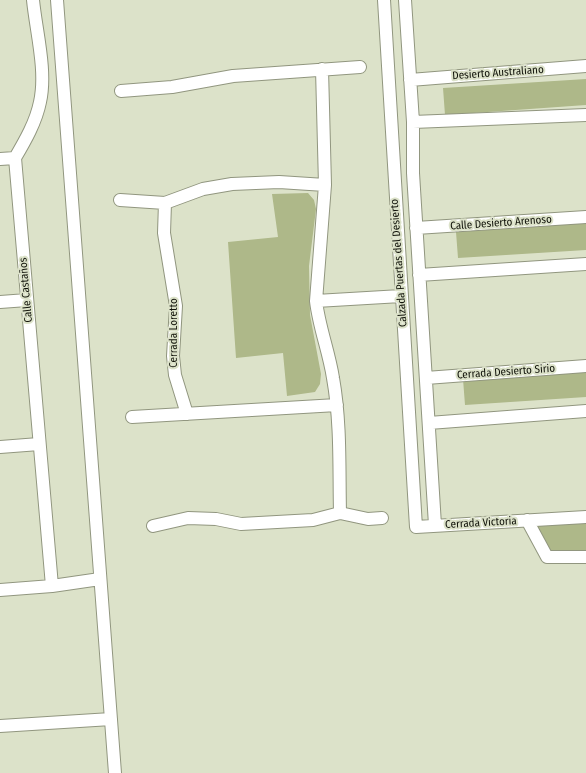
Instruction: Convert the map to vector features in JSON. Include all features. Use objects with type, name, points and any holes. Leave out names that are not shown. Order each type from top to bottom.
[{"type":"street","points":[[0,160],[15,158],[31,129],[41,102],[42,70],[32,0]]},
{"type":"street","points":[[57,0],[115,773]]},
{"type":"street","name":"Calzada Puertas del Desierto","points":[[384,0],[416,527]]},
{"type":"street","name":"Calzada Puertas del Desierto","points":[[405,0],[416,228],[435,525]]},
{"type":"street","points":[[386,30],[407,29]]},
{"type":"street","name":"Desierto Australiano","points":[[410,80],[586,66]]},
{"type":"street","points":[[121,91],[172,87],[234,76],[360,67]]},
{"type":"street","points":[[322,69],[325,185],[316,300],[318,317],[333,377],[337,405],[340,514]]},
{"type":"street","points":[[412,122],[586,115]]},
{"type":"street","name":"Calle Castaños","points":[[15,158],[52,586]]},
{"type":"street","points":[[394,174],[413,173]]},
{"type":"street","points":[[120,200],[165,203],[203,189],[232,184],[279,182],[325,185]]},
{"type":"street","name":"Cerrada Loretto","points":[[165,203],[164,233],[176,306],[173,356],[175,375],[187,414]]},
{"type":"street","name":"Calle Desierto Arenoso","points":[[416,228],[586,217]]},
{"type":"street","points":[[419,275],[586,264]]},
{"type":"street","points":[[316,300],[401,296]]},
{"type":"street","points":[[0,302],[27,300]]},
{"type":"street","points":[[403,325],[422,324]]},
{"type":"street","name":"Cerrada Desierto Sirio","points":[[426,378],[586,366]]},
{"type":"street","points":[[132,417],[337,405]]},
{"type":"street","points":[[429,423],[586,411]]},
{"type":"street","points":[[0,447],[39,444]]},
{"type":"street","points":[[412,467],[431,465]]},
{"type":"street","points":[[153,526],[188,518],[216,519],[241,524],[313,520],[340,514],[368,519],[382,518]]},
{"type":"street","name":"Cerrada Victoria","points":[[416,527],[586,517]]},
{"type":"street","name":"Cerrada Victoria","points":[[527,520],[547,557],[586,558]]},
{"type":"street","points":[[0,590],[52,586],[100,579]]},
{"type":"street","points":[[0,726],[111,719]]},
{"type":"green space","points":[[586,79],[586,105],[445,115],[443,88]]},
{"type":"green space","points":[[308,193],[314,200],[316,209],[309,266],[310,315],[321,374],[320,384],[315,392],[287,396],[283,353],[236,358],[228,242],[278,237],[272,194]]},
{"type":"green space","points":[[586,223],[586,250],[458,258],[456,232]]},
{"type":"green space","points":[[586,371],[586,397],[465,405],[463,379]]},
{"type":"green space","points":[[586,520],[586,551],[550,553],[535,524]]}]
